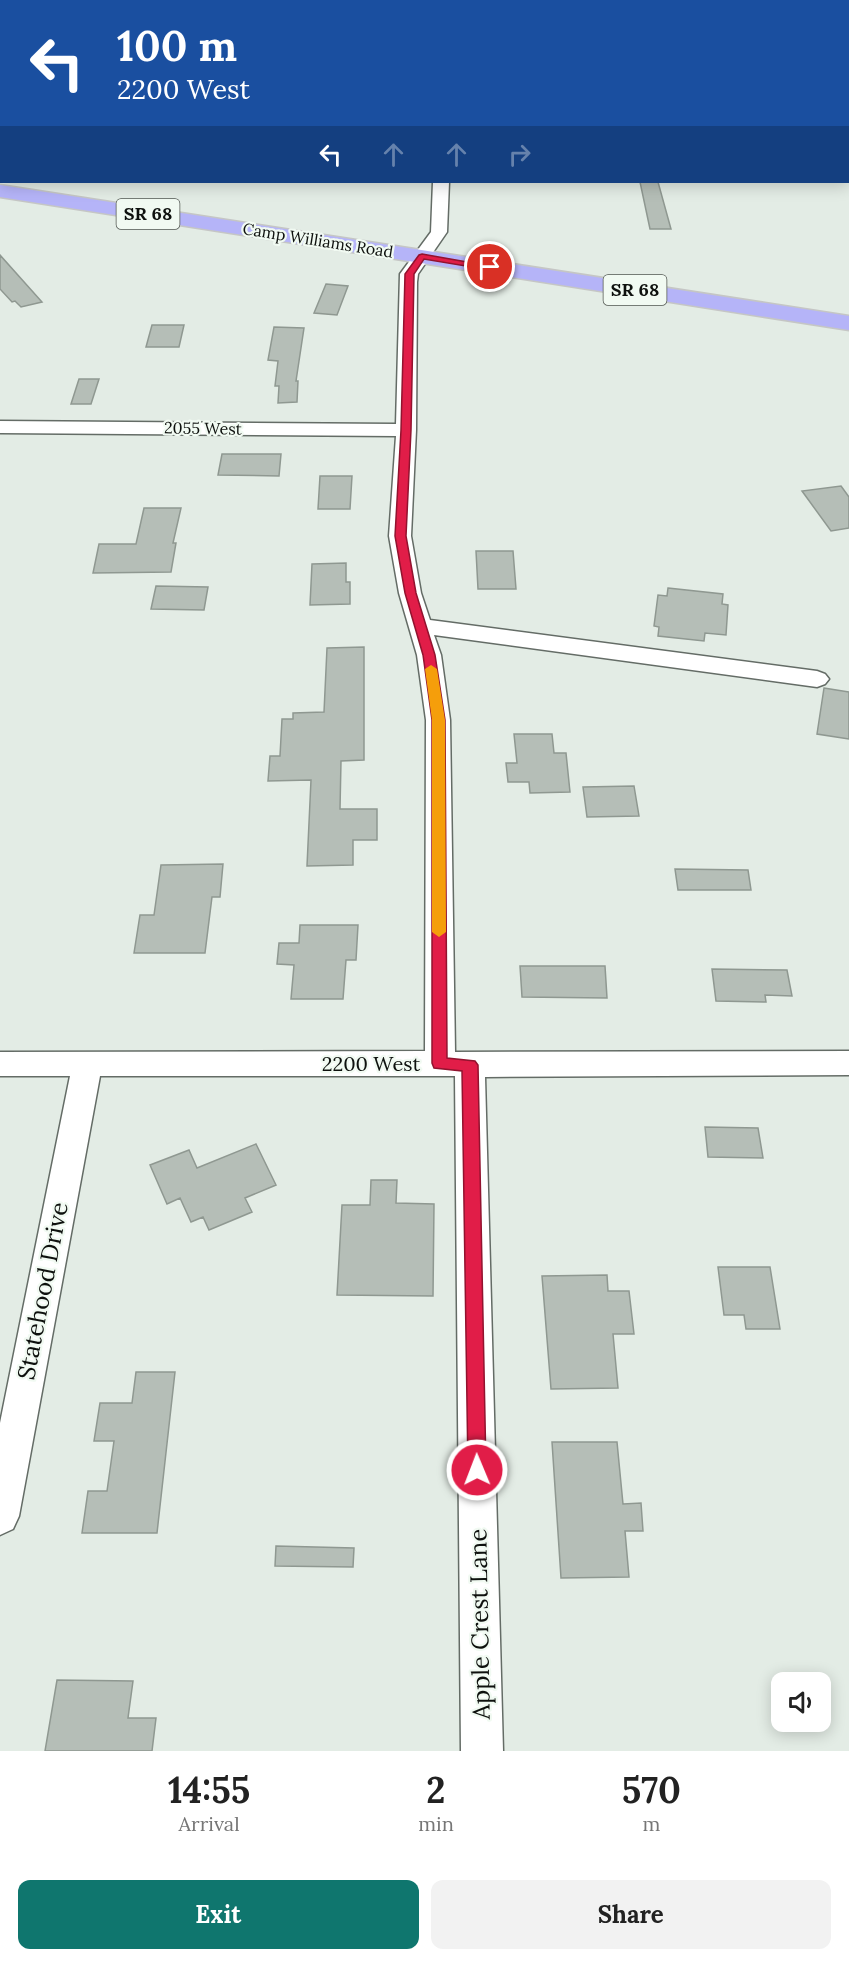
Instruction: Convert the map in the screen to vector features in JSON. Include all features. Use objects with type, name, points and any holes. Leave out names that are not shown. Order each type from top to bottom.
[{"type":"main road","name":"Camp Williams Road","points":[[0,191],[849,323]]},
{"type":"street","name":"Apple Crest Lane","points":[[441,183],[439,232],[409,274],[408,282],[406,430],[400,536],[410,593],[429,655],[438,720],[455,1064],[482,1751]]},
{"type":"street","name":"2055 West","points":[[0,426],[406,430]]},
{"type":"street","points":[[420,626],[817,679]]},
{"type":"street","name":"2200 West","points":[[0,1064],[849,1063]]},
{"type":"street","name":"Statehood Drive","points":[[0,1516],[87,1065]]},
{"type":"building","points":[[640,183],[658,183],[671,229],[650,229]]},
{"type":"building","points":[[0,255],[42,302],[21,307],[15,301],[12,302],[0,289]]},
{"type":"building","points":[[326,284],[348,286],[337,315],[314,313]]},
{"type":"building","points":[[152,325],[184,325],[179,347],[146,347]]},
{"type":"building","points":[[274,327],[304,328],[296,381],[298,381],[297,402],[278,403],[279,386],[275,386],[278,361],[268,360]]},
{"type":"building","points":[[79,379],[99,379],[91,404],[71,404]]},
{"type":"building","points":[[222,454],[281,454],[279,476],[218,475]]},
{"type":"building","points":[[320,476],[352,476],[350,509],[318,509]]},
{"type":"building","points":[[841,486],[849,497],[849,528],[831,531],[802,491]]},
{"type":"building","points":[[144,508],[181,508],[173,543],[176,543],[171,572],[93,573],[99,544],[136,544]]},
{"type":"building","points":[[476,551],[513,551],[516,589],[478,589]]},
{"type":"building","points":[[346,563],[346,582],[350,582],[350,604],[310,605],[312,564]]},
{"type":"building","points":[[156,586],[208,587],[204,610],[151,609]]},
{"type":"building","points":[[668,588],[723,594],[722,604],[728,605],[726,635],[705,633],[704,641],[658,636],[659,627],[654,626],[658,595],[667,596]]},
{"type":"building","points":[[364,647],[364,760],[341,761],[340,809],[377,809],[377,840],[353,840],[353,865],[307,866],[311,780],[268,781],[270,756],[280,756],[282,719],[293,719],[293,713],[324,712],[327,648]]},
{"type":"building","points":[[824,688],[849,692],[849,739],[817,734]]},
{"type":"building","points":[[514,734],[552,734],[554,753],[566,753],[570,792],[530,793],[529,782],[508,782],[506,763],[517,763]]},
{"type":"building","points":[[634,786],[639,816],[587,817],[583,787]]},
{"type":"building","points":[[223,864],[220,897],[212,897],[205,953],[134,953],[140,915],[154,915],[161,865]]},
{"type":"building","points":[[675,869],[748,870],[751,890],[678,890]]},
{"type":"building","points":[[300,925],[358,925],[356,960],[346,960],[343,999],[291,999],[294,965],[277,964],[279,943],[299,943]]},
{"type":"building","points":[[520,966],[605,966],[607,998],[522,997]]},
{"type":"building","points":[[712,969],[787,970],[792,996],[765,995],[766,1002],[716,1001]]},
{"type":"building","points":[[705,1127],[758,1128],[763,1158],[708,1157]]},
{"type":"building","points":[[256,1144],[276,1185],[245,1198],[252,1212],[209,1230],[203,1217],[191,1222],[180,1198],[167,1204],[150,1165],[189,1150],[197,1168]]},
{"type":"building","points":[[371,1180],[397,1180],[396,1203],[434,1204],[433,1296],[337,1295],[342,1205],[370,1205]]},
{"type":"building","points":[[718,1267],[770,1267],[780,1329],[746,1329],[744,1315],[724,1315]]},
{"type":"building","points":[[607,1275],[608,1291],[629,1291],[634,1334],[613,1334],[618,1388],[551,1389],[542,1276]]},
{"type":"building","points":[[136,1372],[175,1372],[157,1533],[82,1533],[88,1491],[107,1491],[114,1441],[94,1441],[100,1403],[132,1403]]},
{"type":"building","points":[[552,1442],[617,1442],[623,1504],[641,1503],[643,1531],[625,1531],[629,1577],[561,1578]]},
{"type":"building","points":[[276,1546],[354,1548],[353,1567],[275,1566]]},
{"type":"building","points":[[57,1680],[133,1681],[128,1718],[156,1718],[152,1751],[45,1751]]},
{"type":"slow traffic","points":[[431,669],[438,720],[439,932]]},
{"type":"route","points":[[477,1470],[470,1065],[440,1063],[438,720],[429,655],[410,593],[400,536],[406,430],[409,274],[422,256],[490,267]]}]
